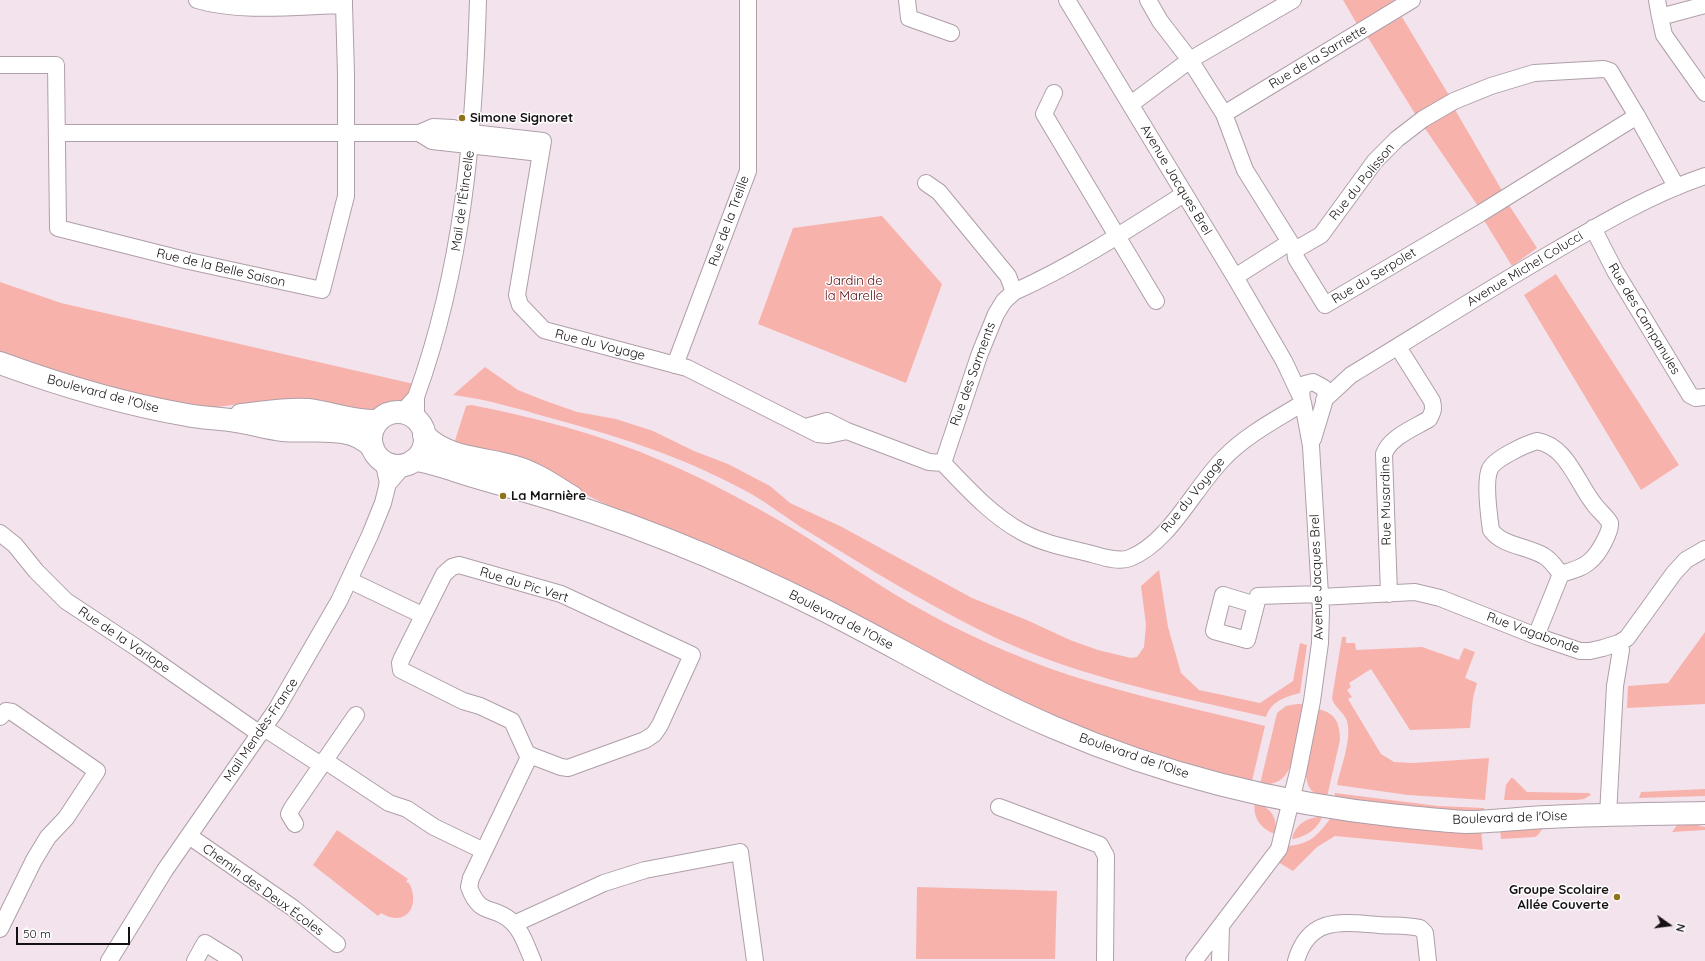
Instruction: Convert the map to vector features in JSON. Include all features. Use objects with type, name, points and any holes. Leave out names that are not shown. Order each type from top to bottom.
[{"type":"main road","name":"Boulevard de l'Oise","points":[[0,363],[110,397],[176,413],[229,420],[283,430],[324,430],[342,433],[360,438],[378,454]]},
{"type":"main road","name":"Boulevard de l'Oise","points":[[207,418],[295,410],[317,411],[365,421],[378,421]]},
{"type":"main road","points":[[399,412],[410,415],[421,428],[422,451],[410,462],[395,465],[378,454],[371,437],[378,421],[388,414],[399,412]]},
{"type":"main road","name":"Boulevard de l'Oise","points":[[421,428],[432,442],[447,452],[463,457],[507,464],[529,472],[608,518]]},
{"type":"main road","name":"Boulevard de l'Oise","points":[[410,462],[432,462],[452,470],[536,494],[608,518],[747,573],[826,612],[985,695],[1056,729],[1180,773],[1290,801],[1369,813],[1463,822],[1608,815],[1705,813]]},
{"type":"street","points":[[197,0],[210,4],[266,7],[344,3]]},
{"type":"street","name":"Mail de l'Étincelle","points":[[421,428],[416,413],[416,397],[446,299],[456,252],[472,139],[478,0]]},
{"type":"street","name":"Rue de la Treille","points":[[675,364],[748,171],[748,0]]},
{"type":"street","points":[[907,0],[909,18],[951,33]]},
{"type":"street","name":"Rue du Serpolet","points":[[1148,0],[1160,21],[1190,60],[1224,114],[1245,170],[1293,246],[1296,258],[1325,305],[1481,213],[1637,116]]},
{"type":"street","points":[[1131,104],[1190,60],[1293,0]]},
{"type":"street","name":"Rue de la Sarriette","points":[[1224,114],[1412,0]]},
{"type":"street","points":[[1657,0],[1664,35],[1705,93]]},
{"type":"street","name":"Avenue Jacques Brel","points":[[1072,2],[1284,361],[1302,399],[1311,446],[1320,595],[1320,629],[1318,661],[1302,752],[1290,801],[1283,839],[1279,850],[1200,956]]},
{"type":"street","name":"Rue de la Belle Saison","points":[[0,65],[56,65],[58,228],[189,261],[322,290],[346,196],[344,3]]},
{"type":"street","points":[[1660,16],[1705,5]]},
{"type":"street","name":"Rue du Polisson","points":[[1235,277],[1293,246],[1321,234],[1375,161],[1397,138],[1423,119],[1454,101],[1491,86],[1534,74],[1604,69],[1610,71],[1637,116]]},
{"type":"street","points":[[1054,93],[1044,114],[1116,237],[1156,301]]},
{"type":"street","points":[[1637,116],[1676,186]]},
{"type":"street","points":[[57,133],[419,133],[433,127],[453,128],[472,139]]},
{"type":"street","name":"Rue du Voyage","points":[[472,139],[541,147],[516,295],[520,305],[544,330],[675,364],[704,376],[823,435],[847,431],[929,462],[943,462],[976,498],[1022,532],[1056,545],[1104,557],[1129,559],[1145,550],[1172,526],[1196,490],[1225,456],[1302,399]]},
{"type":"street","name":"Avenue Michel Colucci","points":[[1323,402],[1350,375],[1593,228],[1676,186],[1705,176]]},
{"type":"street","points":[[926,183],[939,192],[1008,276],[1014,292]]},
{"type":"street","name":"Rue des Sarments","points":[[943,462],[952,432],[985,340],[1004,301],[1014,292],[1044,278],[1116,237],[1184,194]]},
{"type":"street","name":"Rue des Campanules","points":[[1593,228],[1615,271],[1690,395],[1696,398],[1705,397]]},
{"type":"street","name":"Rue Musardine","points":[[1389,594],[1384,454],[1387,447],[1396,439],[1429,419],[1433,413],[1432,401],[1398,346]]},
{"type":"street","name":"Avenue Jacques Brel","points":[[1284,361],[1302,376],[1315,382]]},
{"type":"street","name":"Avenue Michel Colucci","points":[[1315,382],[1350,375]]},
{"type":"street","points":[[1315,382],[1325,392],[1323,402],[1315,407],[1302,399],[1305,384],[1315,382]]},
{"type":"street","points":[[399,412],[407,407],[416,397]]},
{"type":"street","name":"Avenue Jacques Brel","points":[[1311,446],[1323,402]]},
{"type":"street","points":[[1537,441],[1553,446],[1578,477],[1594,504],[1610,523],[1610,532],[1591,561],[1580,568],[1561,574],[1544,556],[1504,541],[1494,536],[1491,530],[1488,484],[1489,471],[1492,465],[1528,443],[1537,441]]},
{"type":"street","name":"Mail Mendès-France","points":[[378,454],[387,474],[388,485]]},
{"type":"street","name":"Mail Mendès-France","points":[[109,961],[140,908],[262,731],[301,669],[350,580],[370,535],[388,485],[410,462]]},
{"type":"street","name":"Rue de la Varlope","points":[[0,533],[15,545],[36,571],[66,601],[262,731],[323,763],[389,803],[406,809],[434,827],[484,851]]},
{"type":"street","name":"Rue Vagabonde","points":[[1256,604],[1258,596],[1389,594],[1419,592],[1440,598],[1536,636],[1567,647],[1585,651],[1619,643],[1630,635],[1674,573],[1686,560],[1705,549]]},
{"type":"street","name":"Rue du Pic Vert","points":[[459,565],[561,594],[692,655],[660,725],[654,734],[645,740],[568,768],[530,755],[524,750],[516,727],[512,721],[480,706],[463,701],[401,670],[400,663],[422,614],[444,574],[452,567],[459,565]]},
{"type":"street","points":[[1536,636],[1561,574]]},
{"type":"street","points":[[350,580],[422,614]]},
{"type":"street","points":[[1608,815],[1615,686],[1621,650],[1619,643]]},
{"type":"street","points":[[0,717],[6,711],[12,712],[97,771],[66,818],[48,837],[34,860],[0,928]]},
{"type":"street","points":[[295,824],[290,817],[290,812],[356,715]]},
{"type":"street","points":[[530,755],[469,883],[476,903],[507,918],[514,924],[533,961]]},
{"type":"street","points":[[1000,806],[1100,845],[1106,856],[1105,961]]},
{"type":"street","name":"Chemin des Deux Écoles","points":[[189,836],[293,908],[337,944]]},
{"type":"street","points":[[514,924],[604,883],[652,869],[740,852],[755,961]]},
{"type":"street","points":[[1296,961],[1302,945],[1318,928],[1327,924],[1343,922],[1420,928],[1425,933],[1428,961]]},
{"type":"street","points":[[1220,961],[1222,926]]},
{"type":"street","points":[[195,961],[205,943],[234,961]]},
{"type":"street","points":[[1200,956],[1216,961]]},
{"type":"green space","points":[[1343,0],[1394,0],[1395,1],[1358,26]]},
{"type":"green space","points":[[1402,17],[1450,97],[1417,117],[1367,36]]},
{"type":"green space","points":[[1454,108],[1504,194],[1480,209],[1424,127]]},
{"type":"green space","points":[[1507,202],[1537,248],[1512,266],[1482,217]]},
{"type":"green space","name":"Jardin de la Marelle","points":[[882,216],[942,284],[906,383],[758,324],[793,228]]},
{"type":"green space","points":[[1556,274],[1679,465],[1641,490],[1524,295]]},
{"type":"green space","points":[[0,282],[61,303],[414,384],[402,402],[381,407],[365,415],[324,406],[263,401],[201,409],[121,391],[0,353]]},
{"type":"green space","points":[[485,367],[518,390],[543,400],[577,412],[616,419],[653,431],[694,451],[728,464],[770,486],[790,503],[842,527],[972,598],[1029,621],[1070,640],[1098,650],[1131,658],[1137,657],[1144,647],[1146,625],[1141,586],[1159,570],[1168,627],[1181,673],[1199,690],[1260,703],[1293,681],[1300,643],[1307,645],[1300,693],[1279,700],[1271,707],[1266,717],[1130,685],[1063,665],[1030,653],[998,639],[926,602],[809,532],[768,504],[719,477],[695,466],[647,447],[597,431],[500,404],[453,395]]},
{"type":"green space","points":[[471,405],[544,421],[592,435],[616,443],[677,468],[721,489],[797,531],[909,603],[963,631],[1018,656],[1054,670],[1096,683],[1265,726],[1252,781],[1198,769],[1076,727],[578,491],[453,447],[466,406]]},
{"type":"green space","points":[[1705,632],[1705,704],[1627,708],[1628,686],[1668,683]]},
{"type":"green space","points":[[1342,637],[1346,637],[1346,643],[1355,643],[1356,650],[1422,647],[1459,660],[1464,648],[1475,652],[1465,678],[1477,683],[1473,698],[1470,728],[1410,730],[1371,669],[1349,683],[1351,687],[1347,690],[1352,697],[1348,699],[1381,754],[1394,762],[1413,763],[1489,758],[1485,800],[1408,795],[1337,785],[1348,736],[1347,721],[1344,715],[1334,704],[1332,698]]},
{"type":"green space","points":[[1304,704],[1297,741],[1288,772],[1277,782],[1260,784],[1277,713],[1286,706]]},
{"type":"green space","points":[[1318,709],[1329,713],[1335,719],[1338,723],[1340,734],[1340,740],[1327,797],[1312,791],[1308,784],[1306,775],[1306,763],[1310,739]]},
{"type":"green space","points":[[1511,778],[1513,778],[1527,792],[1589,793],[1591,795],[1584,799],[1576,800],[1504,800],[1506,785]]},
{"type":"green space","points":[[1705,789],[1705,796],[1639,798],[1641,792]]},
{"type":"green space","points":[[1335,793],[1438,806],[1484,808],[1484,814],[1334,801]]},
{"type":"green space","points":[[1255,802],[1261,804],[1272,814],[1276,828],[1275,834],[1262,826],[1259,822],[1255,813]]},
{"type":"green space","points":[[1322,817],[1314,829],[1306,835],[1292,839],[1296,829],[1303,822],[1312,818]]},
{"type":"green space","points":[[1330,819],[1481,830],[1483,850],[1335,836],[1317,847],[1293,871],[1278,862],[1288,846],[1308,841],[1321,830]]},
{"type":"green space","points":[[1692,821],[1705,827],[1705,830],[1672,832],[1679,822]]},
{"type":"green space","points":[[1546,824],[1535,837],[1501,839],[1500,829]]},
{"type":"green space","points":[[337,830],[408,879],[406,882],[409,883],[413,900],[412,907],[409,912],[398,918],[390,917],[381,913],[378,916],[313,865]]},
{"type":"green space","points":[[917,887],[1057,891],[1055,959],[916,959]]},
{"type":"place","name":"Simone Signoret","points":[[462,118]]},
{"type":"place","name":"La Marnière","points":[[503,496]]},
{"type":"place","name":"Groupe Scolaire Allée Couverte","points":[[1617,897]]}]
